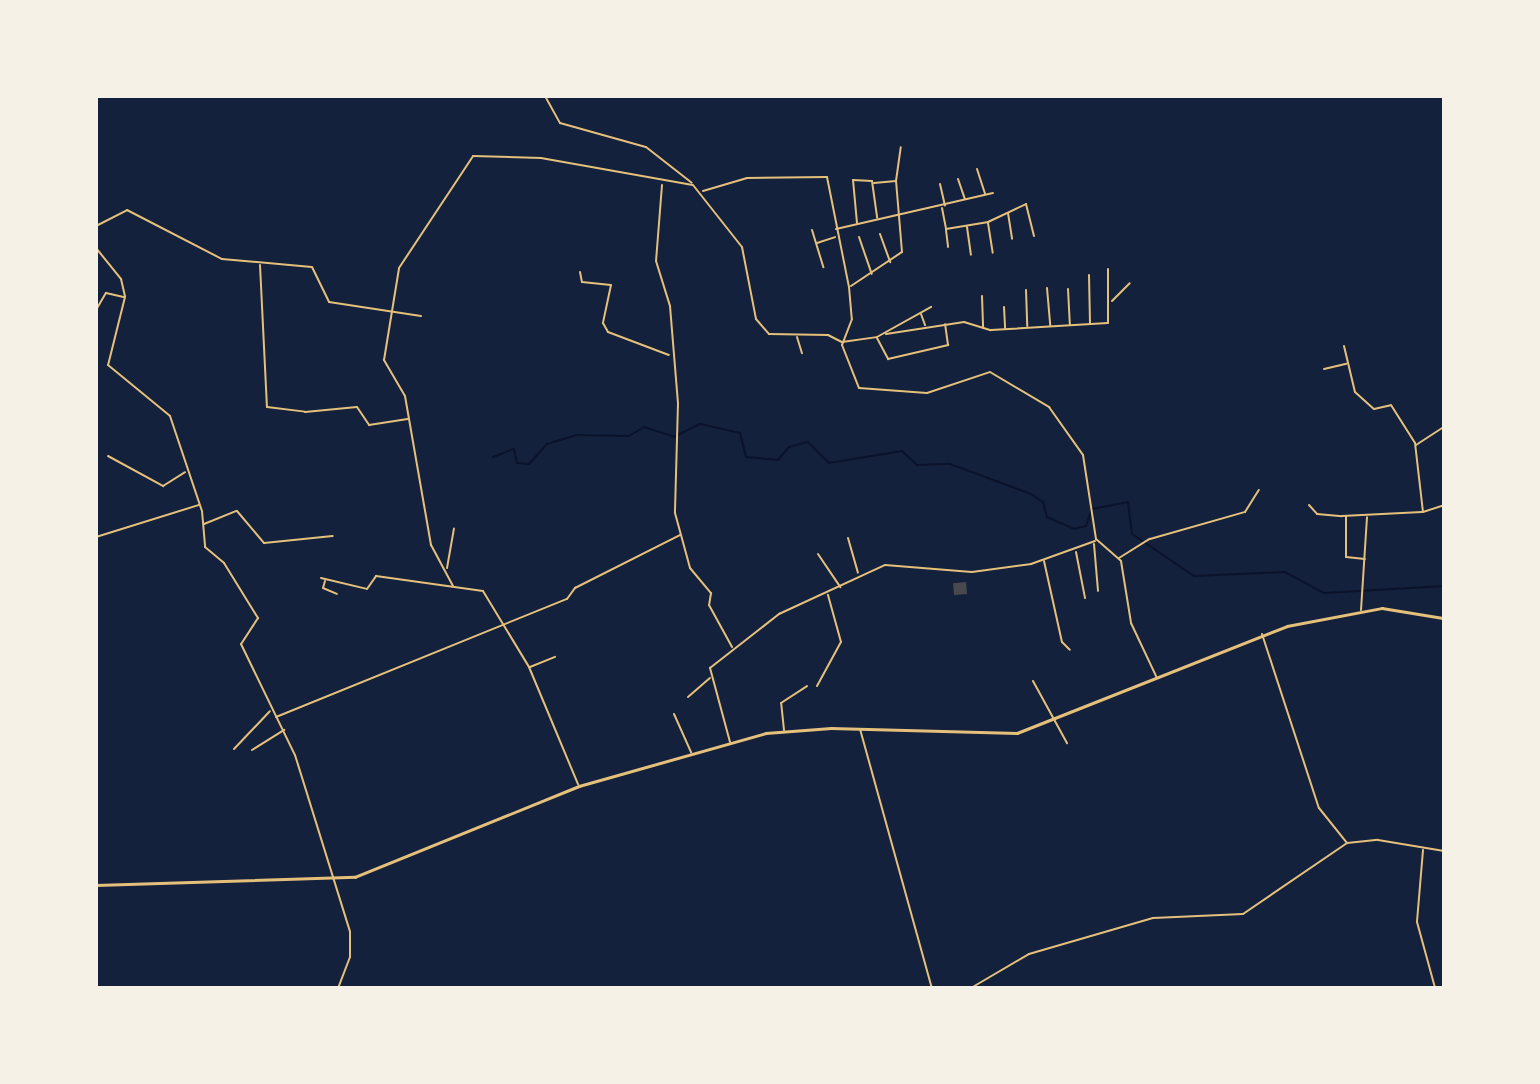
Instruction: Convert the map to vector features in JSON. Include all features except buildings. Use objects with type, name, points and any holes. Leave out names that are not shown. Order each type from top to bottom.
[{"type":"street","points":[[545,96],[560,123],[646,147],[702,191],[744,252],[758,326],[769,334],[842,342],[946,324],[1006,330],[1110,322],[1108,269]]},
{"type":"street","points":[[849,287],[890,263],[905,240],[898,216],[896,181],[901,147]]},
{"type":"street","points":[[453,586],[447,569],[432,545],[405,396],[384,360],[390,312],[401,262],[472,156],[541,158],[662,184],[693,185]]},
{"type":"street","points":[[977,169],[985,195]]},
{"type":"street","points":[[702,191],[747,178],[824,174],[849,287],[852,318],[842,342],[862,390],[927,393],[985,372],[1032,396],[1081,450],[1095,508],[1098,592]]},
{"type":"street","points":[[958,179],[966,200]]},
{"type":"street","points":[[857,223],[852,182],[896,181]]},
{"type":"street","points":[[873,183],[877,219]]},
{"type":"street","points":[[662,184],[656,261],[670,306],[670,356],[678,435],[673,499],[690,568],[712,594],[709,605],[732,647]]},
{"type":"street","points":[[940,184],[948,247]]},
{"type":"street","points":[[835,229],[993,193]]},
{"type":"street","points":[[946,229],[988,222],[1028,205],[1034,236]]},
{"type":"street","points":[[96,226],[127,210],[216,257],[260,264],[312,267],[326,301],[421,316]]},
{"type":"street","points":[[1008,212],[1012,239]]},
{"type":"street","points":[[988,222],[993,253]]},
{"type":"street","points":[[967,226],[971,255]]},
{"type":"street","points":[[812,230],[823,267]]},
{"type":"street","points":[[880,234],[890,263]]},
{"type":"street","points":[[816,243],[836,237]]},
{"type":"street","points":[[859,237],[872,275]]},
{"type":"street","points":[[96,248],[121,279],[125,297],[107,363],[166,410],[200,505],[205,547],[224,563],[257,618],[241,642],[271,710],[284,730],[337,878],[350,932],[350,957],[338,988]]},
{"type":"street","points":[[260,264],[267,407],[305,412],[359,407],[369,425],[409,419]]},
{"type":"street","points":[[580,272],[584,282],[611,285],[603,323],[608,332],[670,356]]},
{"type":"street","points":[[1089,275],[1090,325]]},
{"type":"street","points":[[1111,302],[1130,283]]},
{"type":"street","points":[[1047,288],[1050,327]]},
{"type":"street","points":[[1068,289],[1070,326]]},
{"type":"street","points":[[1026,290],[1027,327]]},
{"type":"street","points":[[96,310],[106,293],[125,297]]},
{"type":"street","points":[[982,296],[983,329]]},
{"type":"street","points":[[885,334],[931,307]]},
{"type":"street","points":[[1004,307],[1006,330]]},
{"type":"street","points":[[920,313],[926,326]]},
{"type":"street","points":[[877,337],[888,359],[948,345],[946,324]]},
{"type":"street","points":[[797,336],[802,353]]},
{"type":"street","points":[[1344,346],[1346,364],[1355,393],[1374,409],[1391,405],[1415,445],[1423,512]]},
{"type":"street","points":[[1324,369],[1346,364]]},
{"type":"street","points":[[1415,445],[1444,427]]},
{"type":"street","points":[[108,456],[163,486],[186,472]]},
{"type":"street","points":[[1119,558],[1144,542],[1245,512],[1259,490]]},
{"type":"street","points":[[96,537],[200,505]]},
{"type":"street","points":[[1309,505],[1317,514],[1367,516],[1423,512],[1444,505]]},
{"type":"street","points":[[204,524],[235,512],[264,542],[333,536]]},
{"type":"street","points":[[1346,516],[1346,557],[1366,559]]},
{"type":"street","points":[[1361,610],[1367,516]]},
{"type":"street","points":[[447,569],[454,529]]},
{"type":"street","points":[[275,717],[506,626],[681,534]]},
{"type":"street","points":[[848,538],[859,574]]},
{"type":"street","points":[[730,741],[711,677],[712,663],[779,614],[840,588],[859,574],[889,565],[972,572],[1044,560],[1075,551],[1095,541]]},
{"type":"street","points":[[1095,541],[1119,558],[1131,623],[1157,678]]},
{"type":"street","points":[[1075,551],[1085,598]]},
{"type":"street","points":[[818,554],[840,588]]},
{"type":"street","points":[[1044,560],[1062,642],[1070,650]]},
{"type":"street","points":[[321,578],[341,578],[367,589],[376,576],[425,588],[453,586],[483,591],[529,667],[579,786]]},
{"type":"street","points":[[325,580],[323,588],[337,594]]},
{"type":"street","points":[[817,687],[841,642],[827,594]]},
{"type":"street","points":[[96,885],[337,878],[366,874],[579,786],[730,741],[784,730],[860,728],[1009,734],[1055,720],[1262,634],[1361,610],[1396,608],[1444,618]]},
{"type":"street","points":[[1262,634],[1319,808],[1347,843]]},
{"type":"street","points":[[529,667],[555,657]]},
{"type":"street","points":[[688,697],[711,677]]},
{"type":"street","points":[[1033,681],[1067,743]]},
{"type":"street","points":[[784,730],[781,704],[807,686]]},
{"type":"street","points":[[234,749],[271,710]]},
{"type":"street","points":[[674,714],[691,752]]},
{"type":"street","points":[[860,728],[932,988]]},
{"type":"street","points":[[252,750],[284,730]]},
{"type":"street","points":[[971,988],[1029,954],[1153,918],[1243,914],[1347,843],[1378,840],[1444,851]]},
{"type":"street","points":[[1423,849],[1417,922],[1435,988]]},
{"type":"waterway","points":[[493,457],[514,449],[517,463],[529,464],[547,444],[576,435],[629,436],[644,427],[674,437],[700,424],[740,433],[746,457],[778,460],[789,447],[808,442],[829,463],[902,451],[917,465],[950,464],[1031,494],[1043,502],[1047,517],[1074,529],[1086,526],[1092,509],[1128,502],[1132,534],[1194,576],[1285,572],[1324,593],[1444,586]]}]
